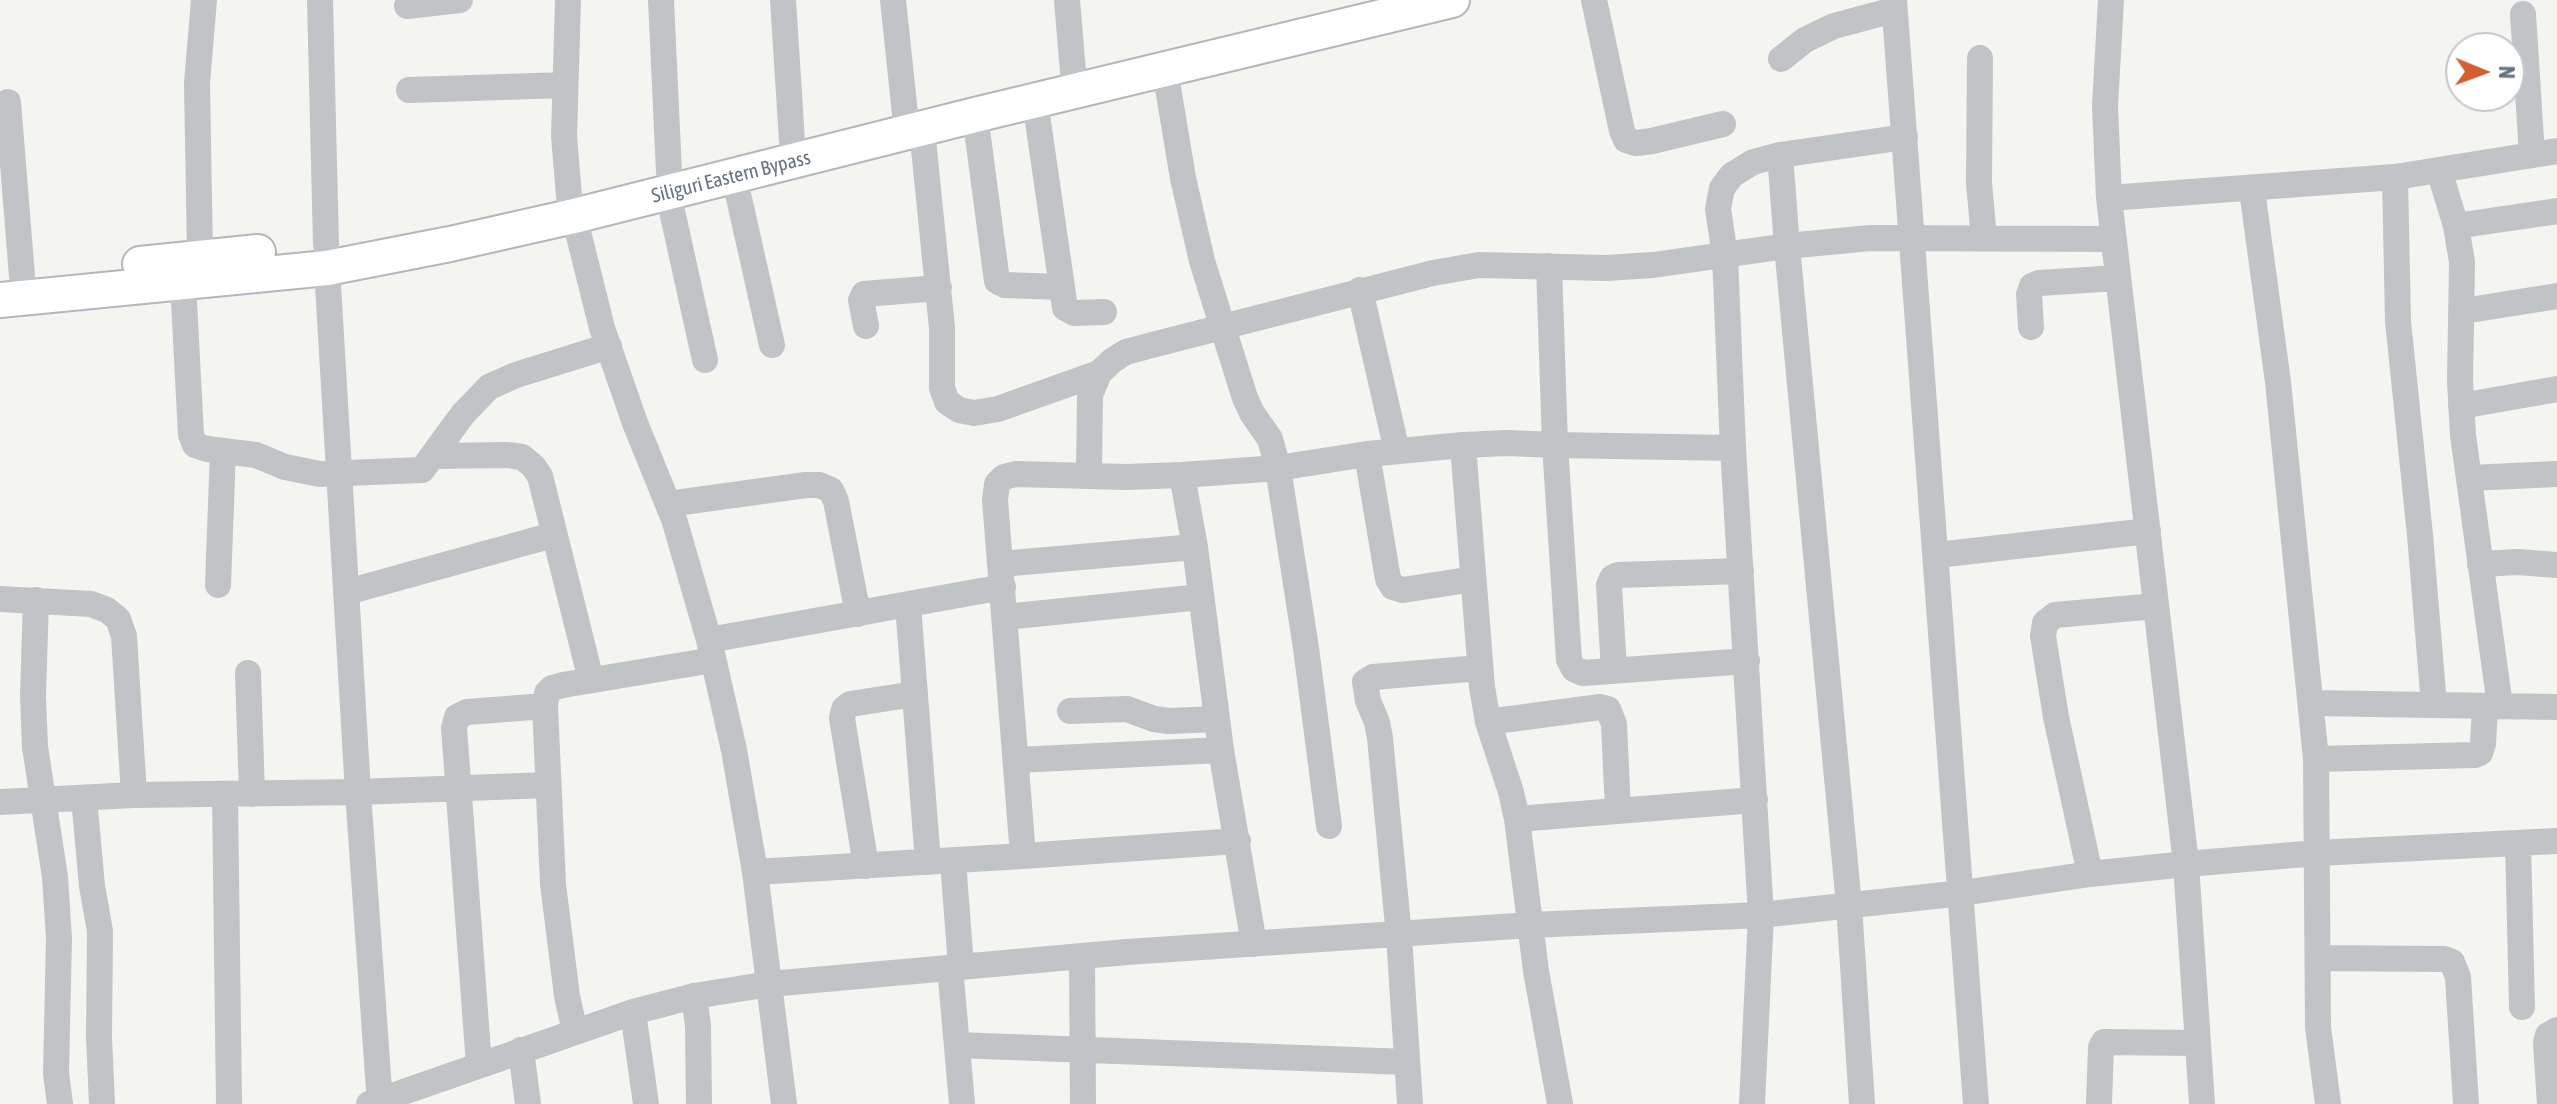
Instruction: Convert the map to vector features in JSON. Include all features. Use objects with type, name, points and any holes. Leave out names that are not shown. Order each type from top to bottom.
[{"type":"main road","name":"Siliguri Eastern Bypass","points":[[669,183],[734,176],[1073,72],[1379,0]]},
{"type":"main road","name":"Siliguri Eastern Bypass","points":[[7,285],[327,256],[442,224],[572,206],[669,183],[792,141],[975,115],[1452,0]]},
{"type":"street","points":[[204,0],[197,83],[192,269],[191,435],[195,445],[256,455],[303,471],[422,470],[463,414],[489,387],[516,375],[609,346]]},
{"type":"street","points":[[320,0],[327,256],[376,1103],[633,1012],[694,996],[770,984],[956,966],[1254,944],[1531,925],[1761,915],[2186,864],[2317,853],[2557,841]]},
{"type":"street","points":[[407,6],[460,0]]},
{"type":"street","points":[[568,0],[564,136],[572,206],[609,346],[635,423],[668,504],[711,650],[734,750],[755,872],[784,1104]]},
{"type":"street","points":[[661,0],[669,183],[705,360]]},
{"type":"street","points":[[783,0],[792,141]]},
{"type":"street","points":[[893,0],[939,288],[942,388],[947,402],[959,410],[974,413],[998,409],[1099,373],[1126,352],[1360,290],[1479,265],[1606,268],[1870,238],[2114,239]]},
{"type":"street","points":[[1067,0],[1073,72]]},
{"type":"street","points":[[1594,0],[1626,140],[1636,143],[1652,141],[1723,124]]},
{"type":"street","points":[[2111,0],[2105,106],[2109,198],[2186,864],[2202,1104]]},
{"type":"street","points":[[1781,59],[1805,40],[1834,26],[1894,5],[1976,1104]]},
{"type":"street","points":[[2109,198],[2252,190],[2395,177],[2545,153],[2523,14]]},
{"type":"street","points":[[1980,58],[1978,167],[1984,238]]},
{"type":"street","points":[[1165,70],[1183,178],[1202,261],[1245,398],[1270,439],[1278,468],[1329,826]]},
{"type":"street","points":[[409,90],[565,85]]},
{"type":"street","points":[[1035,101],[1065,308],[1074,313],[1104,312]]},
{"type":"street","points":[[7,285],[8,102]]},
{"type":"street","points":[[975,115],[997,281],[1005,285],[1060,287]]},
{"type":"street","points":[[1752,1104],[1761,915],[1733,448],[1725,256],[1718,209],[1722,188],[1732,175],[1753,162],[1780,155],[1905,137]]},
{"type":"street","points":[[1780,155],[1849,905],[1862,1104]]},
{"type":"street","points":[[2316,759],[2475,755],[2480,753],[2492,706],[2480,564],[2461,406],[2462,262],[2456,226],[2439,170]]},
{"type":"street","points":[[734,176],[772,345]]},
{"type":"street","points":[[2395,177],[2398,321],[2434,705]]},
{"type":"street","points":[[2252,190],[2279,397],[2316,759],[2318,1027],[2328,1104]]},
{"type":"street","points":[[2456,226],[2557,211]]},
{"type":"street","points":[[1549,266],[1555,445],[1569,660],[1574,669],[1583,673],[1747,661]]},
{"type":"street","points":[[2031,327],[2029,294],[2032,286],[2118,278]]},
{"type":"street","points":[[866,326],[861,300],[864,294],[939,288]]},
{"type":"street","points":[[1360,290],[1397,451]]},
{"type":"street","points":[[2463,311],[2557,296]]},
{"type":"street","points":[[1089,476],[1090,395],[1099,373]]},
{"type":"street","points":[[2461,406],[2557,389]]},
{"type":"street","points":[[1023,856],[995,500],[997,484],[1004,477],[1016,474],[1182,475],[1278,468],[1397,451],[1506,443],[1733,448]]},
{"type":"street","points":[[1463,445],[1480,668],[1488,722],[1517,819],[1560,1104]]},
{"type":"street","points":[[218,585],[223,451]]},
{"type":"street","points":[[1367,454],[1388,579],[1393,587],[1403,590],[1473,579]]},
{"type":"street","points":[[434,456],[507,455],[522,457],[533,466],[540,476],[591,680]]},
{"type":"street","points":[[2469,478],[2557,474]]},
{"type":"street","points":[[1182,475],[1195,547],[1221,750],[1254,944]]},
{"type":"street","points":[[668,504],[806,485],[819,485],[831,490],[836,501],[858,614]]},
{"type":"street","points":[[1937,555],[2148,531]]},
{"type":"street","points":[[347,592],[553,535]]},
{"type":"street","points":[[575,1032],[567,996],[553,884],[545,706],[547,693],[552,688],[858,614],[908,605],[1002,576],[1195,547]]},
{"type":"street","points":[[2480,564],[2518,562],[2557,565]]},
{"type":"street","points":[[1614,671],[1609,585],[1612,578],[1618,575],[1741,571]]},
{"type":"street","points":[[1005,617],[1201,597]]},
{"type":"street","points":[[0,599],[91,604],[107,610],[118,619],[124,636],[134,795]]},
{"type":"street","points":[[36,600],[35,747],[55,877],[59,938],[56,1073],[60,1104]]},
{"type":"street","points":[[908,605],[915,694],[956,966],[957,1045],[962,1104]]},
{"type":"street","points":[[2090,874],[2056,717],[2043,636],[2045,623],[2055,615],[2156,606]]},
{"type":"street","points":[[1410,1104],[1399,936],[1380,738],[1365,682],[1373,677],[1480,668]]},
{"type":"street","points":[[248,673],[252,794]]},
{"type":"street","points":[[866,866],[842,718],[844,709],[850,704],[915,694]]},
{"type":"street","points":[[2311,703],[2557,707]]},
{"type":"street","points":[[479,1065],[454,728],[457,717],[467,712],[545,706]]},
{"type":"street","points":[[1488,722],[1600,707],[1608,709],[1614,724],[1618,811]]},
{"type":"street","points":[[1070,711],[1127,709],[1169,721],[1217,719]]},
{"type":"street","points":[[1017,760],[1221,750]]},
{"type":"street","points":[[0,802],[134,795],[358,792],[548,785]]},
{"type":"street","points":[[225,794],[229,1104]]},
{"type":"street","points":[[84,798],[92,886],[100,931],[102,1104]]},
{"type":"street","points":[[1517,819],[1755,800]]},
{"type":"street","points":[[755,872],[1238,841]]},
{"type":"street","points":[[2518,843],[2522,1007]]},
{"type":"street","points":[[1082,956],[1083,1104]]},
{"type":"street","points":[[2318,958],[2444,959],[2452,962],[2458,977],[2466,1104]]},
{"type":"street","points":[[694,996],[699,1104]]},
{"type":"street","points":[[633,1012],[646,1104]]},
{"type":"street","points":[[2550,1104],[2546,1043],[2548,1035],[2557,1030]]},
{"type":"street","points":[[2099,1104],[2101,1047],[2104,1042],[2197,1043]]},
{"type":"street","points":[[957,1045],[1407,1062]]},
{"type":"street","points":[[521,1050],[528,1104]]}]
